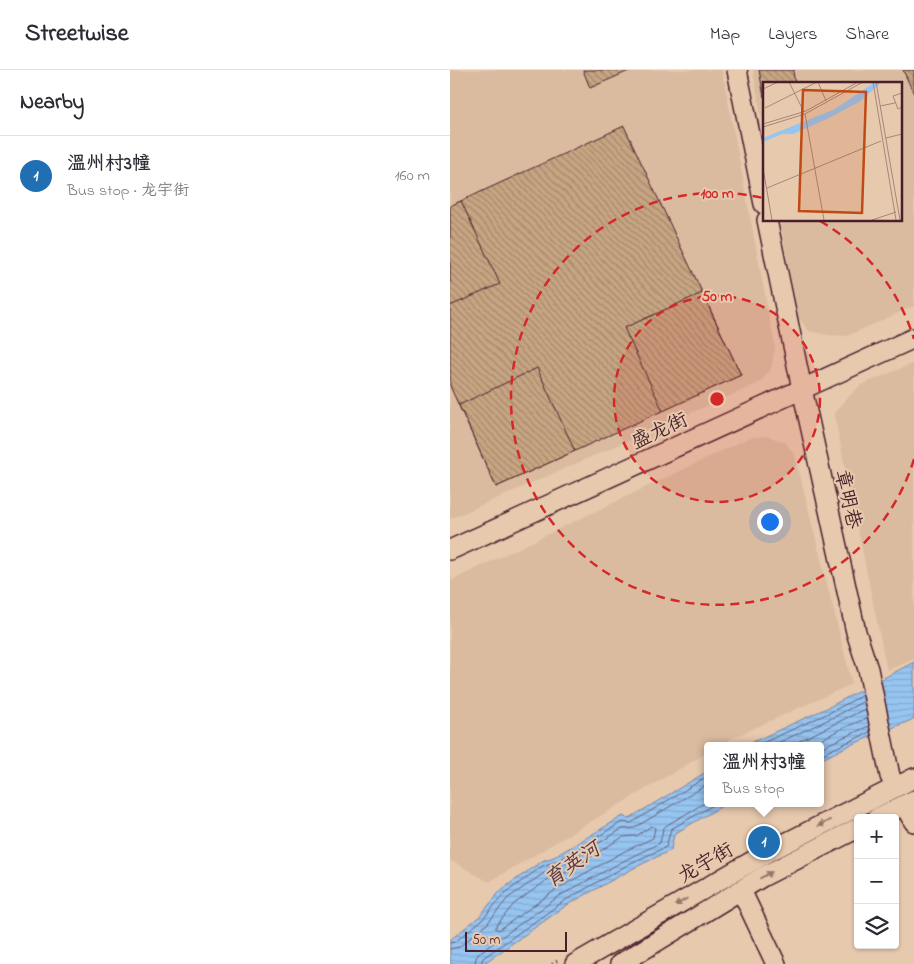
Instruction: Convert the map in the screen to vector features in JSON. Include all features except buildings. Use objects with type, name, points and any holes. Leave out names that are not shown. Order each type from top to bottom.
[{"type":"street","points":[[737,70],[763,199]]},
{"type":"street","name":"章明巷","points":[[767,221],[856,632],[868,669],[890,776],[895,786]]},
{"type":"street","name":"盛龙街","points":[[450,550],[914,338]]},
{"type":"street","name":"龙宇街","points":[[575,964],[768,852],[914,778]]},
{"type":"street","points":[[885,814],[909,802],[914,822]]},
{"type":"street","name":"龙宇街","points":[[620,964],[762,877],[854,830]]},
{"type":"street","points":[[741,890],[776,964]]},
{"type":"shaded area","points":[[450,70],[722,70],[775,347],[771,369],[759,383],[450,519]]},
{"type":"shaded area","points":[[753,70],[914,70],[914,306],[847,336],[809,331],[798,317],[780,221],[902,221],[902,82],[763,82],[763,126]]},
{"type":"shaded area","points":[[914,363],[914,659],[887,670],[834,414],[861,385]]},
{"type":"shaded area","points":[[768,436],[786,443],[795,456],[852,684],[726,742],[704,742],[704,754],[489,882],[450,860],[450,581],[749,438]]},
{"type":"water","points":[[914,662],[914,719],[824,758],[824,742],[753,742],[829,707]]},
{"type":"water","name":"育英河","points":[[704,773],[704,807],[720,807],[674,834],[671,850],[567,905],[483,964],[450,964],[450,940],[480,916],[501,890],[542,861],[554,857],[623,816],[628,819]]},
{"type":"place","name":"温州村3幢","points":[[764,842]]}]
